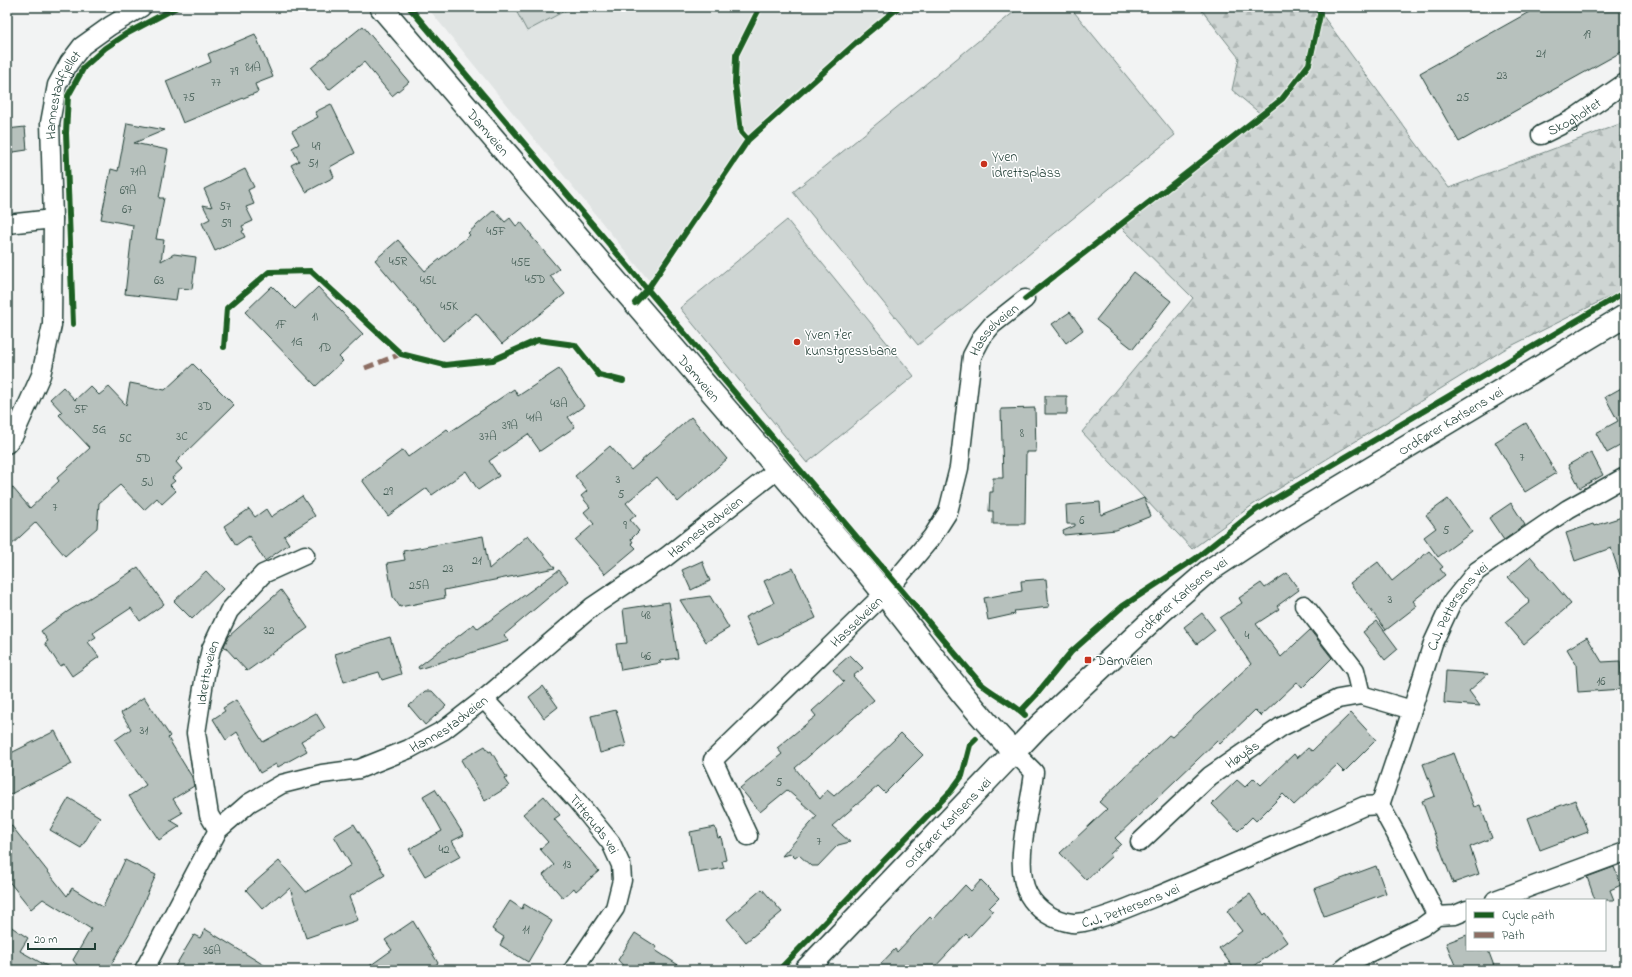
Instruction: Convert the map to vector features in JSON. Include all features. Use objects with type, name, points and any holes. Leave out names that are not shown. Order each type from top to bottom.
[{"type":"street","name":"Hannestadfjellet","points":[[7,444],[14,435],[28,408],[42,375],[52,325],[53,219],[50,122],[57,85],[68,63],[82,46],[110,26],[142,7]]},
{"type":"street","name":"Damveien","points":[[381,7],[777,470],[885,593],[990,727],[1014,752]]},
{"type":"street","name":"Skogholtet","points":[[1541,135],[1573,119],[1625,83]]},
{"type":"street","points":[[7,224],[53,219]]},
{"type":"street","name":"Hasselveien","points":[[748,836],[713,760],[885,593],[932,536],[948,512],[960,468],[972,356],[982,337],[992,325],[1025,299]]},
{"type":"street","name":"Ordfører Karlsens vei","points":[[806,970],[1039,726],[1162,611],[1207,572],[1295,514],[1625,316]]},
{"type":"street","name":"Hannestadveien","points":[[144,970],[218,830],[249,803],[282,784],[322,774],[359,769],[409,749],[444,730],[484,699],[592,607],[666,558],[777,470]]},
{"type":"street","name":"C.J. Pettersens vei","points":[[1014,752],[1034,772],[1025,828],[1021,867],[1027,893],[1037,908],[1048,916],[1073,923],[1102,918],[1213,873],[1364,806],[1380,805],[1433,642],[1452,602],[1477,570],[1568,509],[1625,477]]},
{"type":"street","name":"Idrettsveien","points":[[218,830],[209,814],[196,732],[205,674],[211,649],[229,611],[264,574],[305,555]]},
{"type":"street","points":[[1304,605],[1355,670],[1361,695]]},
{"type":"street","name":"Høyås","points":[[1140,842],[1210,776],[1281,727],[1338,700],[1361,695],[1412,710]]},
{"type":"street","name":"Titteruds vei","points":[[484,699],[582,807],[611,843],[620,865],[622,880],[616,908],[573,970]]},
{"type":"street","points":[[1380,805],[1437,916]]},
{"type":"street","points":[[1498,899],[1625,852]]},
{"type":"street","points":[[1342,970],[1356,959],[1422,927],[1437,916],[1455,915],[1466,910]]},
{"type":"shaded area","points":[[427,7],[899,7],[865,35],[748,140],[651,283]]},
{"type":"green space","points":[[514,7],[572,7],[527,31]]},
{"type":"green space","name":"Yven idrettsplass","points":[[1020,7],[1070,7],[1175,135],[918,345],[793,192]]},
{"type":"green space","points":[[1199,7],[1311,7],[1320,14],[1320,12],[1449,188],[1625,122],[1625,289],[1505,349],[1254,504],[1192,549],[1082,432],[1193,298],[1120,226],[1262,115],[1232,90],[1239,58]]},
{"type":"green space","name":"Yven 7'er kunstgressbane","points":[[787,220],[914,376],[807,463],[680,308]]},
{"type":"building","points":[[1538,7],[1625,7],[1625,50],[1459,142],[1420,73]]},
{"type":"building","points":[[363,26],[409,82],[392,96],[364,62],[329,90],[311,68]]},
{"type":"building","points":[[255,34],[273,77],[255,84],[258,92],[183,123],[166,81],[211,62],[208,54]]},
{"type":"building","points":[[331,104],[355,153],[330,167],[334,177],[306,192],[291,165],[299,161],[292,148],[299,144],[292,131],[318,117],[315,112]]},
{"type":"building","points":[[127,123],[165,130],[134,143],[168,150],[159,198],[164,198],[156,239],[164,240],[161,261],[174,254],[196,257],[192,289],[178,288],[176,300],[125,294],[133,225],[101,219],[111,169],[118,171]]},
{"type":"building","points":[[25,127],[27,150],[7,153],[7,129]]},
{"type":"building","points":[[245,169],[254,187],[248,190],[254,204],[246,207],[253,221],[242,226],[244,230],[242,231],[245,237],[215,251],[202,223],[210,219],[203,205],[212,207],[204,189]]},
{"type":"building","points":[[494,210],[505,222],[510,218],[516,226],[521,222],[559,269],[550,276],[565,294],[502,344],[476,313],[443,341],[375,260],[398,240],[425,271],[470,235],[468,233]]},
{"type":"building","points":[[1134,272],[1171,301],[1133,349],[1096,320]]},
{"type":"building","points":[[272,286],[295,309],[318,287],[363,334],[339,357],[343,361],[316,386],[245,312]]},
{"type":"building","points":[[1070,312],[1083,330],[1066,343],[1052,324]]},
{"type":"building","points":[[193,364],[234,405],[176,462],[182,469],[172,478],[175,481],[170,485],[176,491],[162,504],[157,498],[144,510],[120,485],[99,503],[97,528],[65,556],[36,522],[7,549],[7,481],[30,508],[59,481],[57,478],[90,448],[59,415],[62,412],[50,399],[63,387],[75,400],[90,386],[99,395],[109,387],[126,405],[130,383],[165,390]]},
{"type":"building","points":[[559,369],[584,406],[568,417],[575,427],[540,451],[528,434],[489,461],[499,476],[478,490],[466,471],[432,495],[427,488],[388,516],[362,480],[403,450],[408,457],[447,429],[450,432],[514,389],[518,396]]},
{"type":"building","points":[[1625,386],[1625,443],[1607,453],[1596,433],[1618,421],[1605,397]]},
{"type":"building","points":[[1045,396],[1067,396],[1067,414],[1045,414]]},
{"type":"building","points":[[1035,408],[1036,452],[1026,452],[1025,524],[993,524],[993,511],[989,511],[990,492],[993,492],[993,478],[1003,478],[1001,409]]},
{"type":"building","points":[[691,417],[727,459],[678,502],[657,477],[626,503],[636,515],[630,520],[639,531],[631,539],[633,542],[631,543],[636,548],[605,574],[575,540],[594,524],[584,512],[590,507],[581,496],[587,491],[575,476],[610,446],[631,470]]},
{"type":"building","points":[[1526,423],[1556,473],[1525,492],[1495,442]]},
{"type":"building","points":[[1591,452],[1603,475],[1580,488],[1568,465]]},
{"type":"building","points":[[302,496],[315,516],[284,536],[289,544],[265,561],[249,536],[236,545],[224,526],[249,509],[255,517],[266,509],[271,517]]},
{"type":"building","points":[[1144,498],[1151,516],[1116,530],[1064,535],[1063,531],[1075,526],[1075,524],[1067,524],[1066,505],[1100,502],[1101,515]]},
{"type":"building","points":[[1448,499],[1472,532],[1438,557],[1424,537],[1436,528],[1426,515]]},
{"type":"building","points":[[1511,503],[1525,525],[1504,540],[1489,518]]},
{"type":"building","points":[[1625,516],[1625,580],[1622,581],[1611,548],[1575,561],[1566,533]]},
{"type":"building","points":[[528,535],[555,568],[444,590],[445,598],[400,607],[393,597],[387,563],[405,560],[403,551],[483,536],[489,569]]},
{"type":"building","points":[[1429,551],[1443,567],[1440,569],[1445,575],[1413,601],[1417,606],[1386,630],[1350,583],[1378,562],[1392,581]]},
{"type":"building","points":[[1531,557],[1571,604],[1524,644],[1505,622],[1530,602],[1508,577]]},
{"type":"building","points":[[702,561],[710,581],[691,590],[682,570]]},
{"type":"building","points":[[138,567],[164,604],[140,621],[131,608],[93,633],[96,637],[88,642],[99,657],[72,676],[64,664],[60,666],[45,643],[48,641],[41,631],[67,612],[112,585]]},
{"type":"building","points":[[793,568],[816,618],[758,645],[745,617],[774,603],[764,581]]},
{"type":"building","points":[[559,570],[568,581],[504,635],[509,641],[419,669],[418,667],[474,624],[478,629]]},
{"type":"building","points":[[206,571],[223,589],[192,619],[174,601]]},
{"type":"building","points":[[1287,573],[1299,590],[1277,606],[1279,609],[1256,624],[1281,657],[1310,630],[1332,658],[1302,688],[1297,682],[1261,716],[1255,710],[1220,744],[1217,741],[1115,838],[1121,844],[1110,854],[1112,856],[1086,880],[1060,853],[1107,809],[1099,802],[1169,735],[1172,737],[1251,664],[1220,618],[1242,603],[1239,598],[1261,583],[1265,588]]},
{"type":"building","points":[[1046,579],[1049,607],[1014,611],[1015,614],[988,620],[984,598],[1022,591],[1021,581]]},
{"type":"building","points":[[281,590],[308,628],[247,671],[224,646],[229,636]]},
{"type":"building","points":[[710,596],[729,628],[706,642],[680,600]]},
{"type":"building","points":[[669,602],[678,658],[659,661],[661,663],[621,670],[616,644],[627,643],[623,609]]},
{"type":"building","points":[[1202,613],[1215,630],[1197,644],[1184,627]]},
{"type":"building","points":[[1377,621],[1398,649],[1385,660],[1363,632]]},
{"type":"building","points":[[390,637],[401,674],[382,680],[379,672],[344,682],[335,654]]},
{"type":"building","points":[[1587,637],[1602,662],[1620,661],[1622,689],[1578,692],[1576,664],[1567,649]]},
{"type":"building","points":[[850,655],[863,668],[853,676],[874,700],[795,768],[820,799],[827,790],[834,796],[901,733],[923,755],[885,793],[878,786],[832,826],[850,842],[838,845],[818,866],[811,866],[799,855],[795,858],[791,854],[782,856],[817,816],[787,790],[760,812],[740,788],[782,754],[777,748],[816,716],[812,711],[844,682],[833,670]]},
{"type":"building","points":[[1446,671],[1488,674],[1469,691],[1480,706],[1444,703]]},
{"type":"building","points":[[543,686],[558,707],[544,718],[529,697]]},
{"type":"building","points":[[425,691],[432,691],[446,706],[425,725],[409,706]]},
{"type":"building","points":[[144,697],[170,736],[168,738],[192,777],[194,786],[173,799],[182,813],[170,820],[180,826],[159,840],[129,796],[146,785],[115,740],[131,729],[121,713]]},
{"type":"building","points":[[236,700],[263,742],[316,713],[325,728],[301,741],[307,751],[278,767],[276,764],[260,773],[237,732],[226,740],[213,719],[225,711],[223,708]]},
{"type":"building","points":[[616,710],[626,746],[600,753],[591,716]]},
{"type":"building","points":[[1351,713],[1376,740],[1344,772],[1337,765],[1294,805],[1283,794],[1256,821],[1252,817],[1238,831],[1212,804],[1237,780],[1245,787],[1254,778],[1261,785],[1294,754],[1297,758],[1308,748],[1312,751]]},
{"type":"building","points":[[55,731],[72,764],[7,796],[7,755]]},
{"type":"building","points":[[485,746],[489,752],[491,751],[507,778],[504,779],[509,786],[485,801],[461,760]]},
{"type":"building","points":[[1454,753],[1474,807],[1480,805],[1492,838],[1470,847],[1479,874],[1453,883],[1422,801],[1435,796],[1423,764]]},
{"type":"building","points":[[435,789],[464,835],[452,841],[461,856],[425,876],[409,849],[442,831],[423,796]]},
{"type":"building","points":[[544,796],[560,815],[554,819],[599,871],[576,891],[574,888],[563,898],[543,875],[554,865],[540,849],[548,842],[523,814]]},
{"type":"building","points":[[69,798],[100,817],[81,848],[50,830]]},
{"type":"building","points":[[1575,800],[1588,832],[1540,850],[1528,818]]},
{"type":"building","points":[[7,820],[67,896],[72,888],[103,907],[125,860],[156,875],[130,932],[108,970],[81,970],[73,960],[91,929],[43,899],[31,909],[7,879]]},
{"type":"building","points":[[354,824],[385,875],[349,897],[358,920],[306,938],[290,888],[281,896],[279,895],[263,909],[246,890],[279,861],[306,892],[351,865],[334,836]]},
{"type":"building","points":[[715,827],[718,838],[721,837],[726,860],[722,861],[724,868],[698,873],[690,832]]},
{"type":"building","points":[[1376,866],[1386,893],[1324,916],[1314,889]]},
{"type":"building","points":[[1614,867],[1621,885],[1610,890],[1614,900],[1595,899],[1587,877]]},
{"type":"building","points":[[981,880],[999,898],[989,908],[993,911],[969,937],[966,934],[932,970],[875,970],[895,949],[897,952],[930,917],[933,920],[965,885],[971,891]]},
{"type":"building","points":[[762,889],[782,912],[746,942],[727,919]]},
{"type":"building","points":[[1250,894],[1264,915],[1266,913],[1287,942],[1249,970],[1235,970],[1219,948],[1242,931],[1227,911]]},
{"type":"building","points":[[510,901],[522,909],[524,904],[552,921],[528,962],[500,945],[504,937],[492,929]]},
{"type":"building","points":[[413,921],[438,963],[428,970],[364,970],[392,950],[385,940]]},
{"type":"building","points":[[7,924],[28,938],[20,951],[54,970],[7,970]]},
{"type":"building","points":[[205,929],[272,970],[173,970],[194,935],[200,938]]},
{"type":"building","points":[[635,933],[657,947],[655,950],[686,970],[627,970],[618,960]]},
{"type":"building","points":[[1466,935],[1466,951],[1488,951],[1494,966],[1483,970],[1457,970],[1446,943]]},
{"type":"marked path","points":[[365,368],[401,354]]},
{"type":"cycle path","points":[[73,324],[66,133],[68,96],[84,67],[105,48],[126,34],[177,7]]},
{"type":"cycle path","points":[[409,7],[980,683],[1025,715]]},
{"type":"cycle path","points":[[748,140],[741,132],[735,83],[736,55],[760,7]]},
{"type":"cycle path","points":[[635,303],[647,290],[748,140],[865,35],[899,7]]},
{"type":"cycle path","points":[[1025,299],[1282,99],[1309,64],[1320,15],[1320,12],[1314,7]]},
{"type":"cycle path","points":[[224,347],[227,308],[269,272],[311,271],[401,354],[445,365],[493,360],[538,340],[575,345],[599,375],[623,381]]},
{"type":"cycle path","points":[[1021,711],[1071,652],[1123,606],[1195,559],[1256,510],[1625,292]]},
{"type":"cycle path","points":[[779,970],[951,791],[962,776],[970,745],[976,739]]},
{"type":"place","name":"Yven idrettsplass","points":[[984,164]]},
{"type":"place","name":"Yven 7'er kunstgressbane","points":[[797,342]]},
{"type":"place","name":"Damveien","points":[[1088,660]]}]
